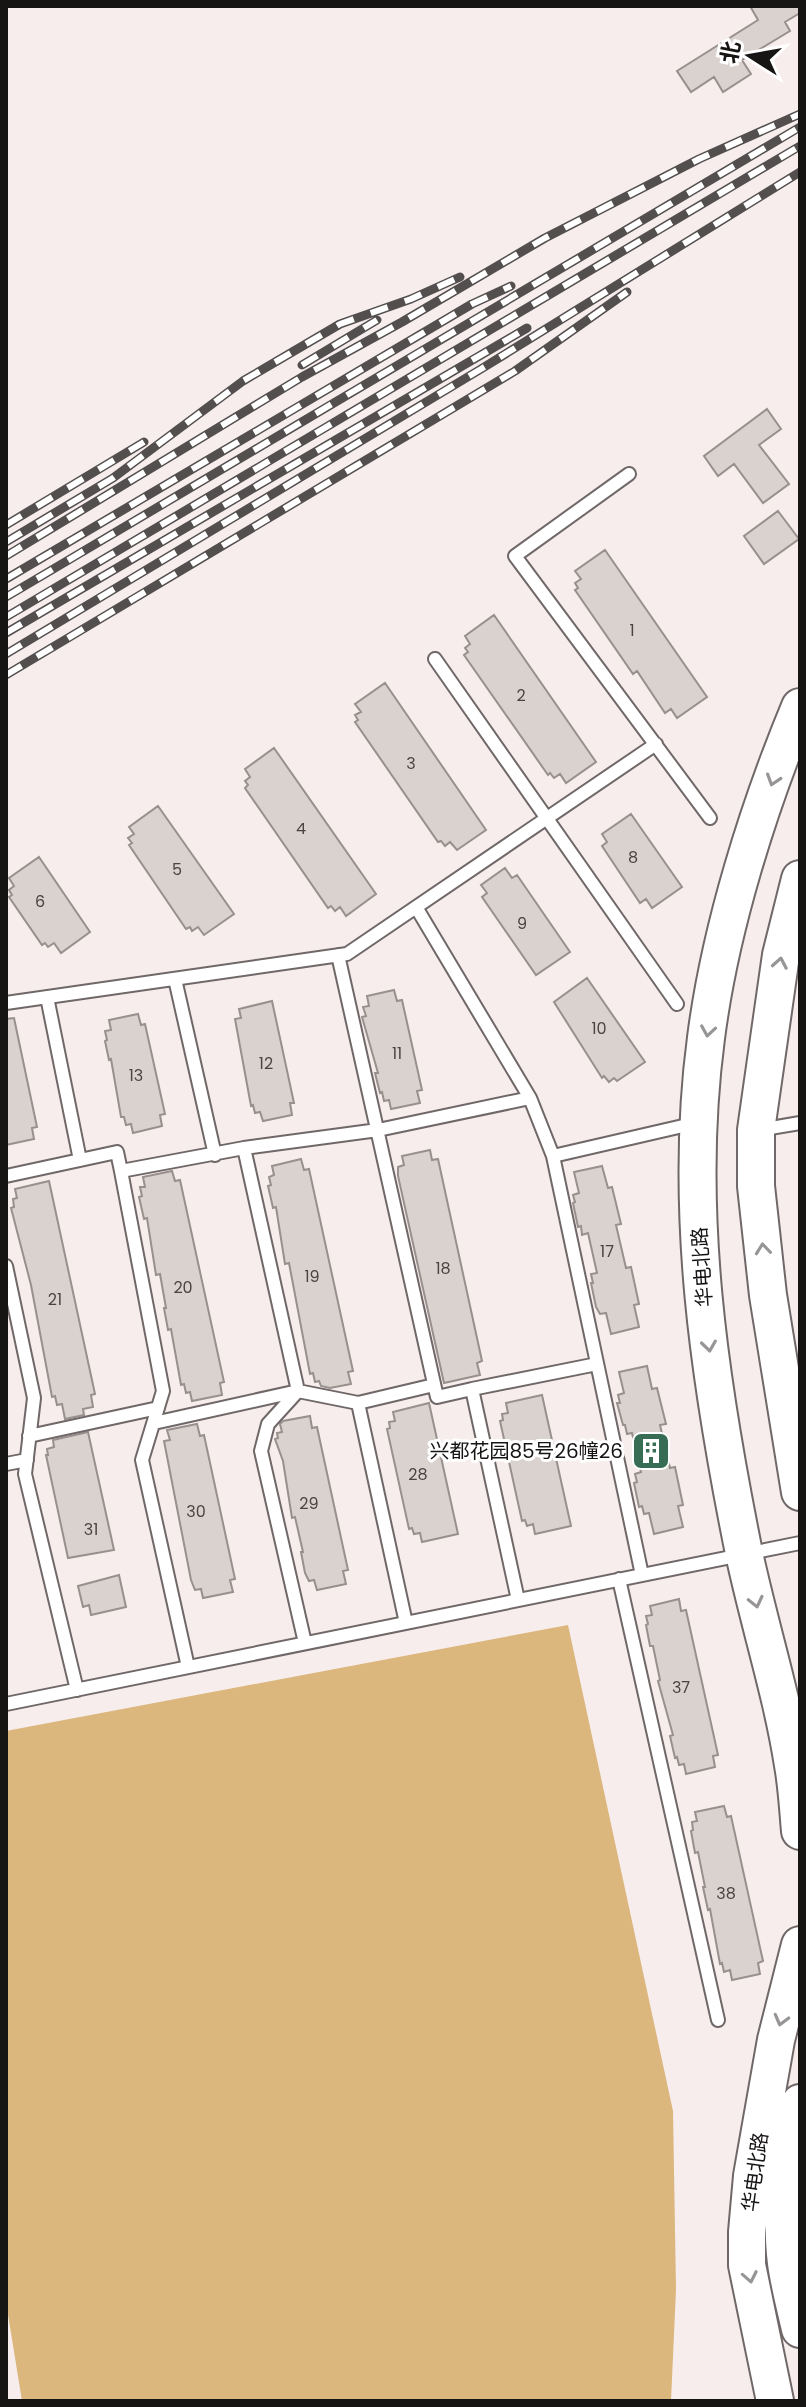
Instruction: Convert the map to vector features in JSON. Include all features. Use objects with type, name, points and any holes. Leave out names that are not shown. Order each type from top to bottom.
[{"type":"main road","name":"华电北路","points":[[800,707],[752,843],[726,940],[706,1037],[699,1122],[698,1233],[707,1342],[744,1553],[793,1764],[800,1831]]},
{"type":"main road","points":[[800,879],[781,955],[756,1130],[756,1186],[768,1295],[800,1492]]},
{"type":"main road","name":"华电北路","points":[[775,2401],[747,2265],[747,2232],[752,2176],[776,2040],[800,1945]]},
{"type":"main road","name":"华电北路","points":[[800,2103],[789,2166],[784,2222],[786,2264],[800,2329]]},
{"type":"lane","points":[[629,474],[515,556],[710,818]]},
{"type":"lane","points":[[435,659],[677,1004]]},
{"type":"lane","points":[[6,1003],[347,954],[656,744]]},
{"type":"lane","points":[[416,907],[530,1098],[553,1156],[642,1575]]},
{"type":"lane","points":[[338,955],[437,1397],[597,1364]]},
{"type":"lane","points":[[175,979],[215,1155]]},
{"type":"lane","points":[[47,997],[80,1160]]},
{"type":"lane","points":[[121,1171],[244,1148],[378,1130],[530,1098]]},
{"type":"lane","points":[[553,1156],[699,1122]]},
{"type":"lane","points":[[756,1130],[800,1123]]},
{"type":"lane","points":[[244,1148],[298,1391]]},
{"type":"lane","points":[[6,1176],[117,1152],[163,1391],[142,1460],[188,1667]]},
{"type":"lane","points":[[6,1266],[34,1398],[25,1474],[77,1690]]},
{"type":"lane","points":[[154,1423],[298,1391],[358,1403],[434,1385]]},
{"type":"lane","points":[[472,1389],[518,1600]]},
{"type":"lane","points":[[298,1391],[268,1424],[261,1451],[305,1643]]},
{"type":"lane","points":[[358,1403],[406,1623]]},
{"type":"lane","points":[[29,1436],[158,1408]]},
{"type":"lane","points":[[6,1464],[27,1460]]},
{"type":"lane","points":[[6,1704],[800,1543]]},
{"type":"lane","points":[[619,1579],[718,2020]]},
{"type":"shaded area","points":[[568,1625],[673,2111],[676,2289],[671,2401],[22,2401],[6,2302],[6,1731]]},
{"type":"building","points":[[750,6],[800,6],[800,13],[785,22],[790,31],[742,60],[751,74],[723,92],[714,77],[691,92],[677,71],[758,20]]},
{"type":"building","points":[[767,409],[781,429],[759,445],[789,484],[763,503],[734,464],[718,476],[704,456]]},
{"type":"building","points":[[778,511],[799,539],[764,564],[744,536]]},
{"type":"building","points":[[605,550],[707,697],[677,718],[671,709],[665,713],[637,671],[633,674],[575,590],[578,588],[575,583],[581,579],[575,571]]},
{"type":"building","points":[[494,615],[596,762],[566,783],[560,774],[554,778],[550,773],[548,775],[464,655],[468,652],[465,648],[470,644],[465,636]]},
{"type":"building","points":[[385,683],[486,830],[457,850],[450,842],[445,846],[438,842],[355,722],[358,720],[355,715],[361,712],[355,704]]},
{"type":"building","points":[[274,748],[376,894],[346,916],[340,907],[335,911],[331,906],[328,908],[245,788],[248,785],[245,781],[250,777],[245,769]]},
{"type":"building","points":[[158,806],[234,914],[204,935],[198,927],[192,931],[190,927],[186,929],[129,845],[132,843],[128,838],[134,834],[129,827]]},
{"type":"building","points":[[631,814],[682,887],[652,908],[646,899],[640,903],[602,846],[607,842],[602,834]]},
{"type":"building","points":[[39,857],[90,932],[61,953],[54,943],[48,947],[45,943],[42,945],[9,897],[12,895],[9,890],[14,886],[9,878]]},
{"type":"building","points":[[505,868],[512,878],[517,875],[570,952],[536,975],[482,897],[487,893],[481,885]]},
{"type":"building","points":[[587,978],[645,1062],[617,1081],[614,1078],[609,1082],[604,1076],[602,1078],[554,1002]]},
{"type":"building","points":[[394,990],[397,1001],[402,1000],[422,1090],[417,1091],[420,1103],[391,1109],[389,1100],[384,1101],[380,1093],[375,1073],[378,1073],[362,1017],[366,1016],[363,1007],[369,1006],[367,996]]},
{"type":"building","points":[[272,1001],[294,1103],[290,1103],[292,1115],[263,1121],[260,1112],[255,1113],[251,1106],[235,1019],[241,1018],[239,1009]]},
{"type":"building","points":[[138,1014],[141,1025],[145,1024],[165,1114],[160,1115],[162,1126],[133,1133],[131,1124],[126,1125],[124,1117],[121,1117],[105,1031],[111,1030],[109,1020]]},
{"type":"building","points":[[14,1018],[37,1127],[32,1128],[34,1139],[6,1145],[6,1019]]},
{"type":"building","points":[[430,1150],[432,1160],[438,1159],[482,1361],[477,1363],[480,1375],[444,1383],[398,1176],[398,1167],[404,1165],[402,1156]]},
{"type":"building","points":[[301,1159],[304,1170],[309,1169],[353,1371],[348,1372],[351,1384],[330,1388],[321,1386],[319,1381],[315,1382],[313,1373],[310,1374],[289,1263],[285,1264],[276,1207],[273,1208],[268,1186],[271,1185],[269,1177],[274,1175],[272,1166]]},
{"type":"building","points":[[602,1166],[608,1188],[612,1187],[621,1224],[616,1225],[626,1268],[631,1267],[639,1304],[634,1305],[639,1327],[611,1334],[606,1313],[600,1314],[596,1307],[591,1274],[597,1273],[588,1233],[582,1235],[581,1226],[578,1227],[573,1203],[573,1195],[579,1193],[574,1172]]},
{"type":"building","points":[[172,1171],[175,1181],[180,1180],[224,1382],[220,1383],[222,1395],[192,1401],[190,1392],[186,1393],[184,1384],[181,1385],[171,1329],[168,1330],[160,1274],[156,1275],[147,1218],[144,1219],[139,1197],[142,1196],[140,1187],[145,1187],[143,1177]]},
{"type":"building","points":[[49,1181],[95,1394],[91,1395],[93,1407],[83,1409],[84,1415],[65,1419],[62,1404],[57,1405],[55,1396],[52,1397],[31,1285],[11,1208],[14,1207],[13,1199],[17,1198],[15,1189]]},
{"type":"building","name":"兴都花园85号26幢26","points":[[647,1366],[652,1389],[657,1388],[666,1424],[660,1425],[670,1468],[675,1467],[683,1505],[678,1506],[683,1527],[654,1534],[649,1513],[644,1514],[642,1506],[639,1507],[634,1483],[637,1482],[635,1474],[641,1472],[632,1433],[627,1434],[617,1403],[620,1403],[618,1395],[624,1393],[619,1372]]},
{"type":"building","points":[[542,1395],[571,1526],[535,1534],[533,1524],[527,1526],[525,1520],[522,1521],[500,1421],[503,1420],[502,1414],[508,1413],[506,1403]]},
{"type":"building","points":[[429,1403],[458,1534],[422,1542],[420,1533],[414,1534],[412,1528],[409,1529],[387,1429],[390,1428],[389,1422],[395,1421],[393,1412]]},
{"type":"building","points":[[310,1416],[312,1428],[317,1427],[348,1570],[343,1571],[346,1584],[317,1590],[314,1580],[309,1581],[305,1573],[283,1461],[275,1439],[278,1438],[277,1433],[282,1432],[280,1424],[283,1421]]},
{"type":"building","points":[[197,1424],[200,1436],[204,1435],[235,1579],[230,1580],[233,1592],[203,1598],[201,1589],[195,1590],[191,1580],[164,1441],[170,1440],[167,1430]]},
{"type":"building","points":[[88,1432],[114,1550],[68,1558],[46,1455],[47,1449],[54,1447],[53,1440]]},
{"type":"building","points":[[119,1575],[126,1607],[91,1615],[89,1605],[83,1607],[78,1586]]},
{"type":"building","points":[[679,1599],[681,1611],[686,1610],[718,1755],[713,1756],[715,1767],[686,1774],[684,1764],[679,1765],[675,1758],[670,1736],[673,1735],[646,1625],[646,1616],[652,1615],[650,1606]]},
{"type":"building","points":[[724,1806],[727,1817],[731,1816],[763,1961],[758,1963],[760,1974],[732,1980],[730,1970],[724,1972],[720,1964],[691,1831],[692,1822],[697,1821],[695,1812]]},
{"type":"railway","points":[[6,556],[302,377],[545,238],[699,159],[800,114]]},
{"type":"railway","points":[[6,597],[800,127]]},
{"type":"railway","points":[[6,617],[800,146]]},
{"type":"railway","points":[[6,654],[481,369],[800,172]]},
{"type":"railway","points":[[6,542],[113,478],[243,381],[340,324],[411,299],[460,277]]},
{"type":"railway","points":[[6,579],[472,304],[511,286]]},
{"type":"railway","points":[[6,675],[515,371],[627,292]]},
{"type":"railway","points":[[302,365],[377,320]]},
{"type":"railway","points":[[6,633],[527,328]]},
{"type":"railway","points":[[6,525],[144,442]]},
{"type":"place","name":"兴都花园85号26幢26","points":[[651,1451]]}]
